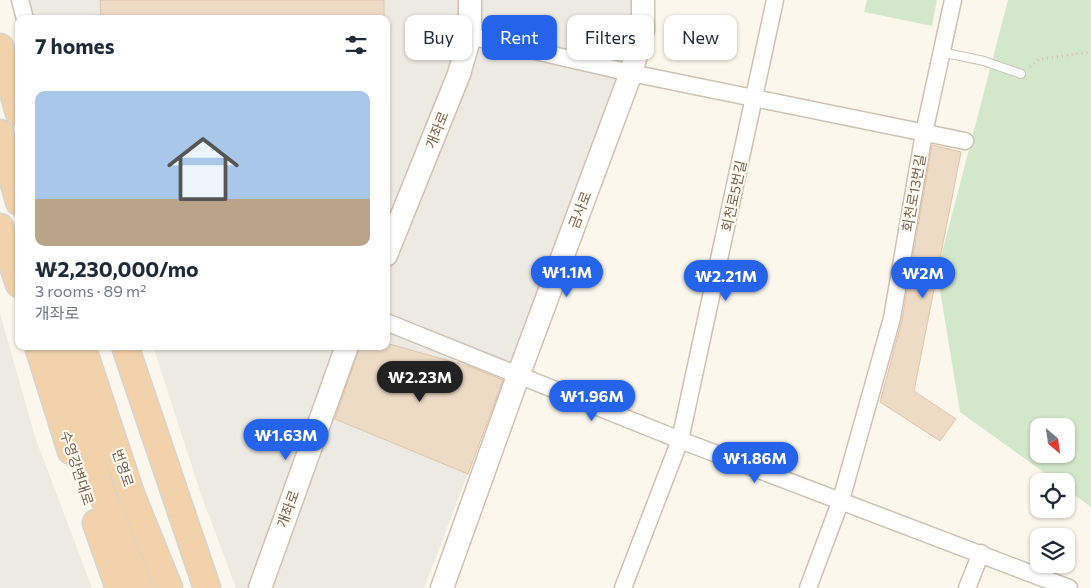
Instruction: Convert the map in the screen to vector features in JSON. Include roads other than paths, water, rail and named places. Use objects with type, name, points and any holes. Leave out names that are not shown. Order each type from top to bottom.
[{"type":"highway","points":[[0,47],[15,100]]},
{"type":"highway","points":[[0,125],[15,145]]},
{"type":"highway","points":[[0,133],[15,187]]},
{"type":"highway","points":[[0,227],[15,272]]},
{"type":"highway","name":"수영강변대로","points":[[39,350],[76,468],[118,588]]},
{"type":"highway","name":"번영로","points":[[60,350],[101,491],[140,588]]},
{"type":"highway","name":"번영로","points":[[83,350],[131,494],[169,588]]},
{"type":"highway","points":[[125,350],[207,588]]},
{"type":"main road","name":"개좌로","points":[[470,0],[470,15]]},
{"type":"main road","name":"금사로","points":[[442,588],[518,376],[631,73],[643,30],[643,0]]},
{"type":"main road","name":"개좌로","points":[[390,245],[463,60]]},
{"type":"main road","name":"개좌로","points":[[260,588],[346,350]]},
{"type":"street","points":[[20,0],[24,15]]},
{"type":"street","name":"회천로5번길","points":[[623,588],[680,440],[775,0]]},
{"type":"street","name":"회천로13번길","points":[[808,588],[840,500],[892,318],[924,133],[953,0]]},
{"type":"street","points":[[472,36],[631,73],[965,141]]},
{"type":"street","points":[[390,324],[680,440],[1069,588]]},
{"type":"street","points":[[967,588],[980,553]]},
{"type":"lane","points":[[941,52],[984,61],[1021,74]]}]
